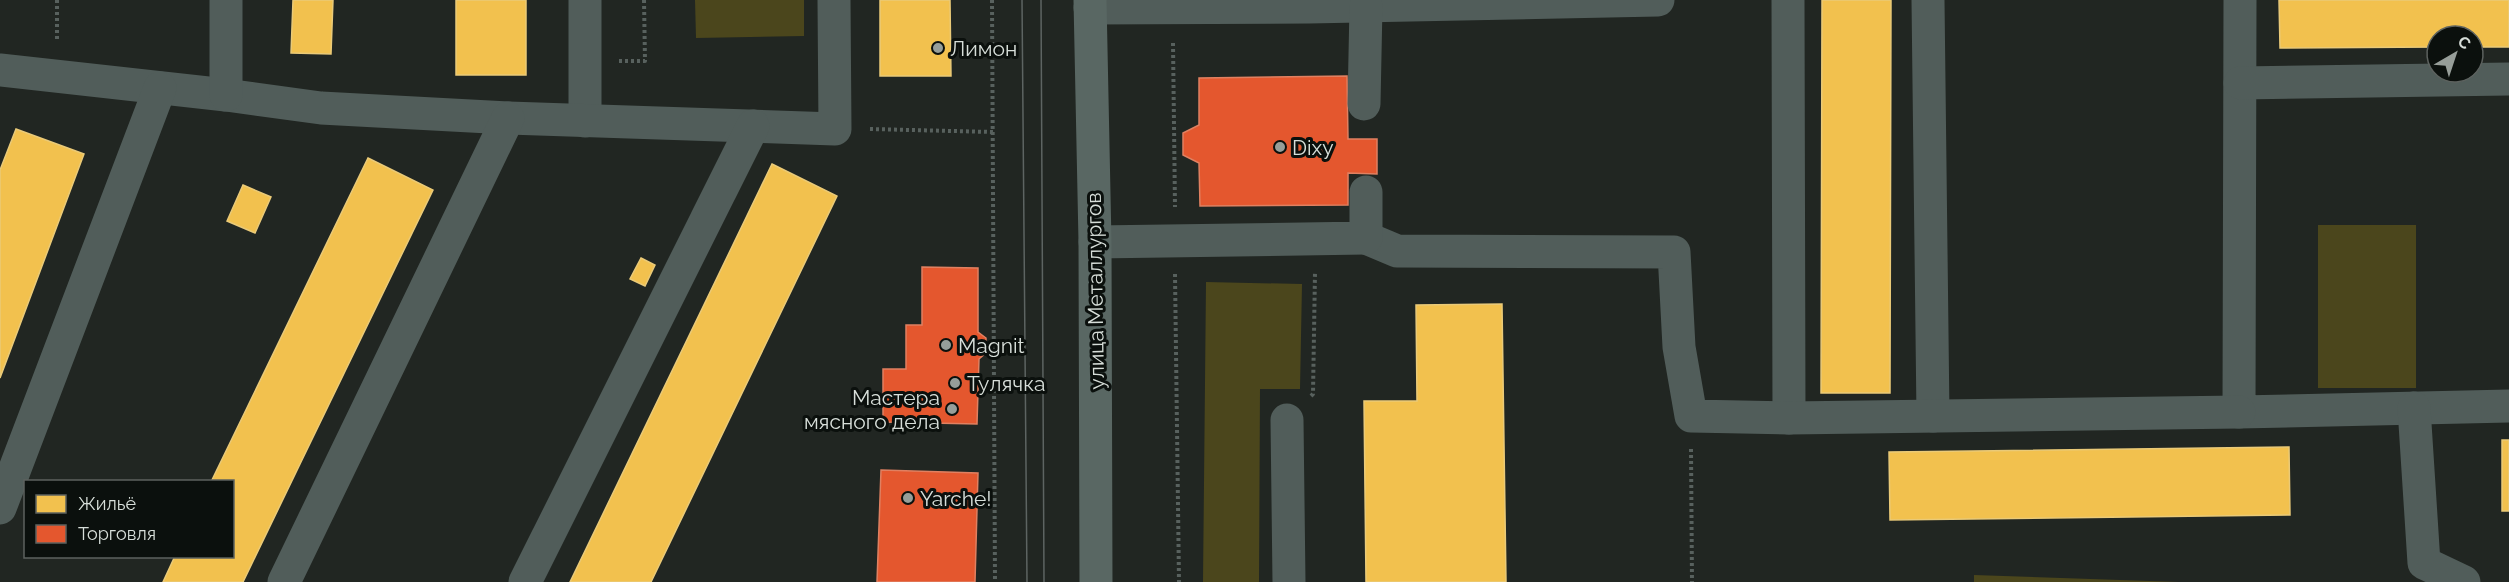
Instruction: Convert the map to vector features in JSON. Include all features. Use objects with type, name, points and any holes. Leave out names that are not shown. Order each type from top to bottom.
[{"type":"main road","name":"улица Металлургов","points":[[1090,4],[1095,242],[1096,582]]},
{"type":"lane","points":[[226,0],[226,95]]},
{"type":"lane","points":[[585,0],[585,121]]},
{"type":"lane","points":[[0,70],[321,108],[508,118],[835,129],[834,0]]},
{"type":"lane","points":[[1090,4],[1309,3],[1366,6],[1658,0]]},
{"type":"lane","points":[[1788,0],[1789,418]]},
{"type":"lane","points":[[1928,0],[1933,416]]},
{"type":"lane","points":[[2239,412],[2240,0]]},
{"type":"lane","points":[[1364,104],[1366,6]]},
{"type":"lane","points":[[2240,83],[2509,79]]},
{"type":"lane","points":[[0,508],[160,88]]},
{"type":"lane","points":[[284,582],[508,118]]},
{"type":"lane","points":[[525,582],[753,126]]},
{"type":"lane","points":[[1366,192],[1366,238]]},
{"type":"lane","points":[[1095,242],[1175,239],[1366,238],[1397,250],[1674,252],[1679,346],[1691,416],[1789,418],[2509,406]]},
{"type":"lane","points":[[2414,408],[2424,563],[2464,582]]},
{"type":"lane","points":[[1287,420],[1289,582]]},
{"type":"path","points":[[585,62],[645,61],[644,0]]},
{"type":"path","points":[[992,0],[995,582]]},
{"type":"path","points":[[1172,3],[1179,582]]},
{"type":"path","points":[[835,129],[993,132]]},
{"type":"path","points":[[1287,420],[1313,394],[1315,238]]},
{"type":"path","points":[[1691,416],[1692,582]]},
{"type":"shaded area","points":[[695,0],[804,0],[804,36],[696,38]]},
{"type":"shaded area","points":[[2318,225],[2416,225],[2416,388],[2318,388]]},
{"type":"shaded area","points":[[1206,282],[1302,284],[1300,389],[1260,389],[1259,582],[1203,582]]},
{"type":"shaded area","points":[[1974,575],[2179,582],[1974,582]]},
{"type":"building: Жильё","points":[[293,0],[333,0],[331,54],[291,53]]},
{"type":"building: Жильё","points":[[456,0],[526,0],[526,75],[456,75]]},
{"type":"building: Жильё","points":[[880,0],[950,0],[951,76],[880,76]]},
{"type":"building: Жильё","points":[[1822,0],[1891,0],[1890,393],[1821,393]]},
{"type":"building: Жильё","points":[[2279,0],[2509,0],[2509,47],[2485,47],[2485,24],[2425,24],[2425,47],[2280,48]]},
{"type":"building: Жильё","points":[[16,129],[84,154],[0,378],[0,170]]},
{"type":"building: Жильё","points":[[368,158],[433,190],[243,582],[163,582],[174,558],[234,558],[234,480],[212,480]]},
{"type":"building: Жильё","points":[[772,164],[837,196],[651,582],[570,582]]},
{"type":"building: Жильё","points":[[243,185],[271,197],[255,233],[227,221]]},
{"type":"building: Жильё","points":[[641,258],[655,265],[645,286],[630,279]]},
{"type":"building: Жильё","points":[[1502,304],[1506,582],[1366,582],[1364,401],[1417,401],[1416,305]]},
{"type":"building: Жильё","points":[[2502,440],[2509,440],[2509,511],[2502,511]]},
{"type":"building: Жильё","points":[[2289,447],[2290,515],[1890,520],[1889,452]]},
{"type":"building: Торговля","name":"Dixy","points":[[1347,76],[1348,139],[1377,139],[1377,174],[1348,173],[1348,205],[1200,206],[1199,163],[1183,155],[1183,133],[1199,125],[1199,78]]},
{"type":"building: Торговля","name":"Magnit","points":[[922,267],[978,268],[978,332],[986,338],[986,353],[979,359],[977,424],[883,422],[883,369],[906,369],[906,325],[922,325]]},
{"type":"building: Торговля","points":[[881,470],[978,473],[975,582],[877,582]]},
{"type":"tram line","points":[[1022,0],[1027,582]]},
{"type":"tram line","points":[[1041,0],[1044,582]]},
{"type":"place","name":"Лимон","points":[[938,48]]},
{"type":"place","name":"Dixy","points":[[1280,147]]},
{"type":"place","name":"Magnit","points":[[946,345]]},
{"type":"place","name":"Тулячка","points":[[955,383]]},
{"type":"place","name":"Мастера мясного дела","points":[[952,409]]},
{"type":"place","name":"Yarche!","points":[[908,498]]}]
